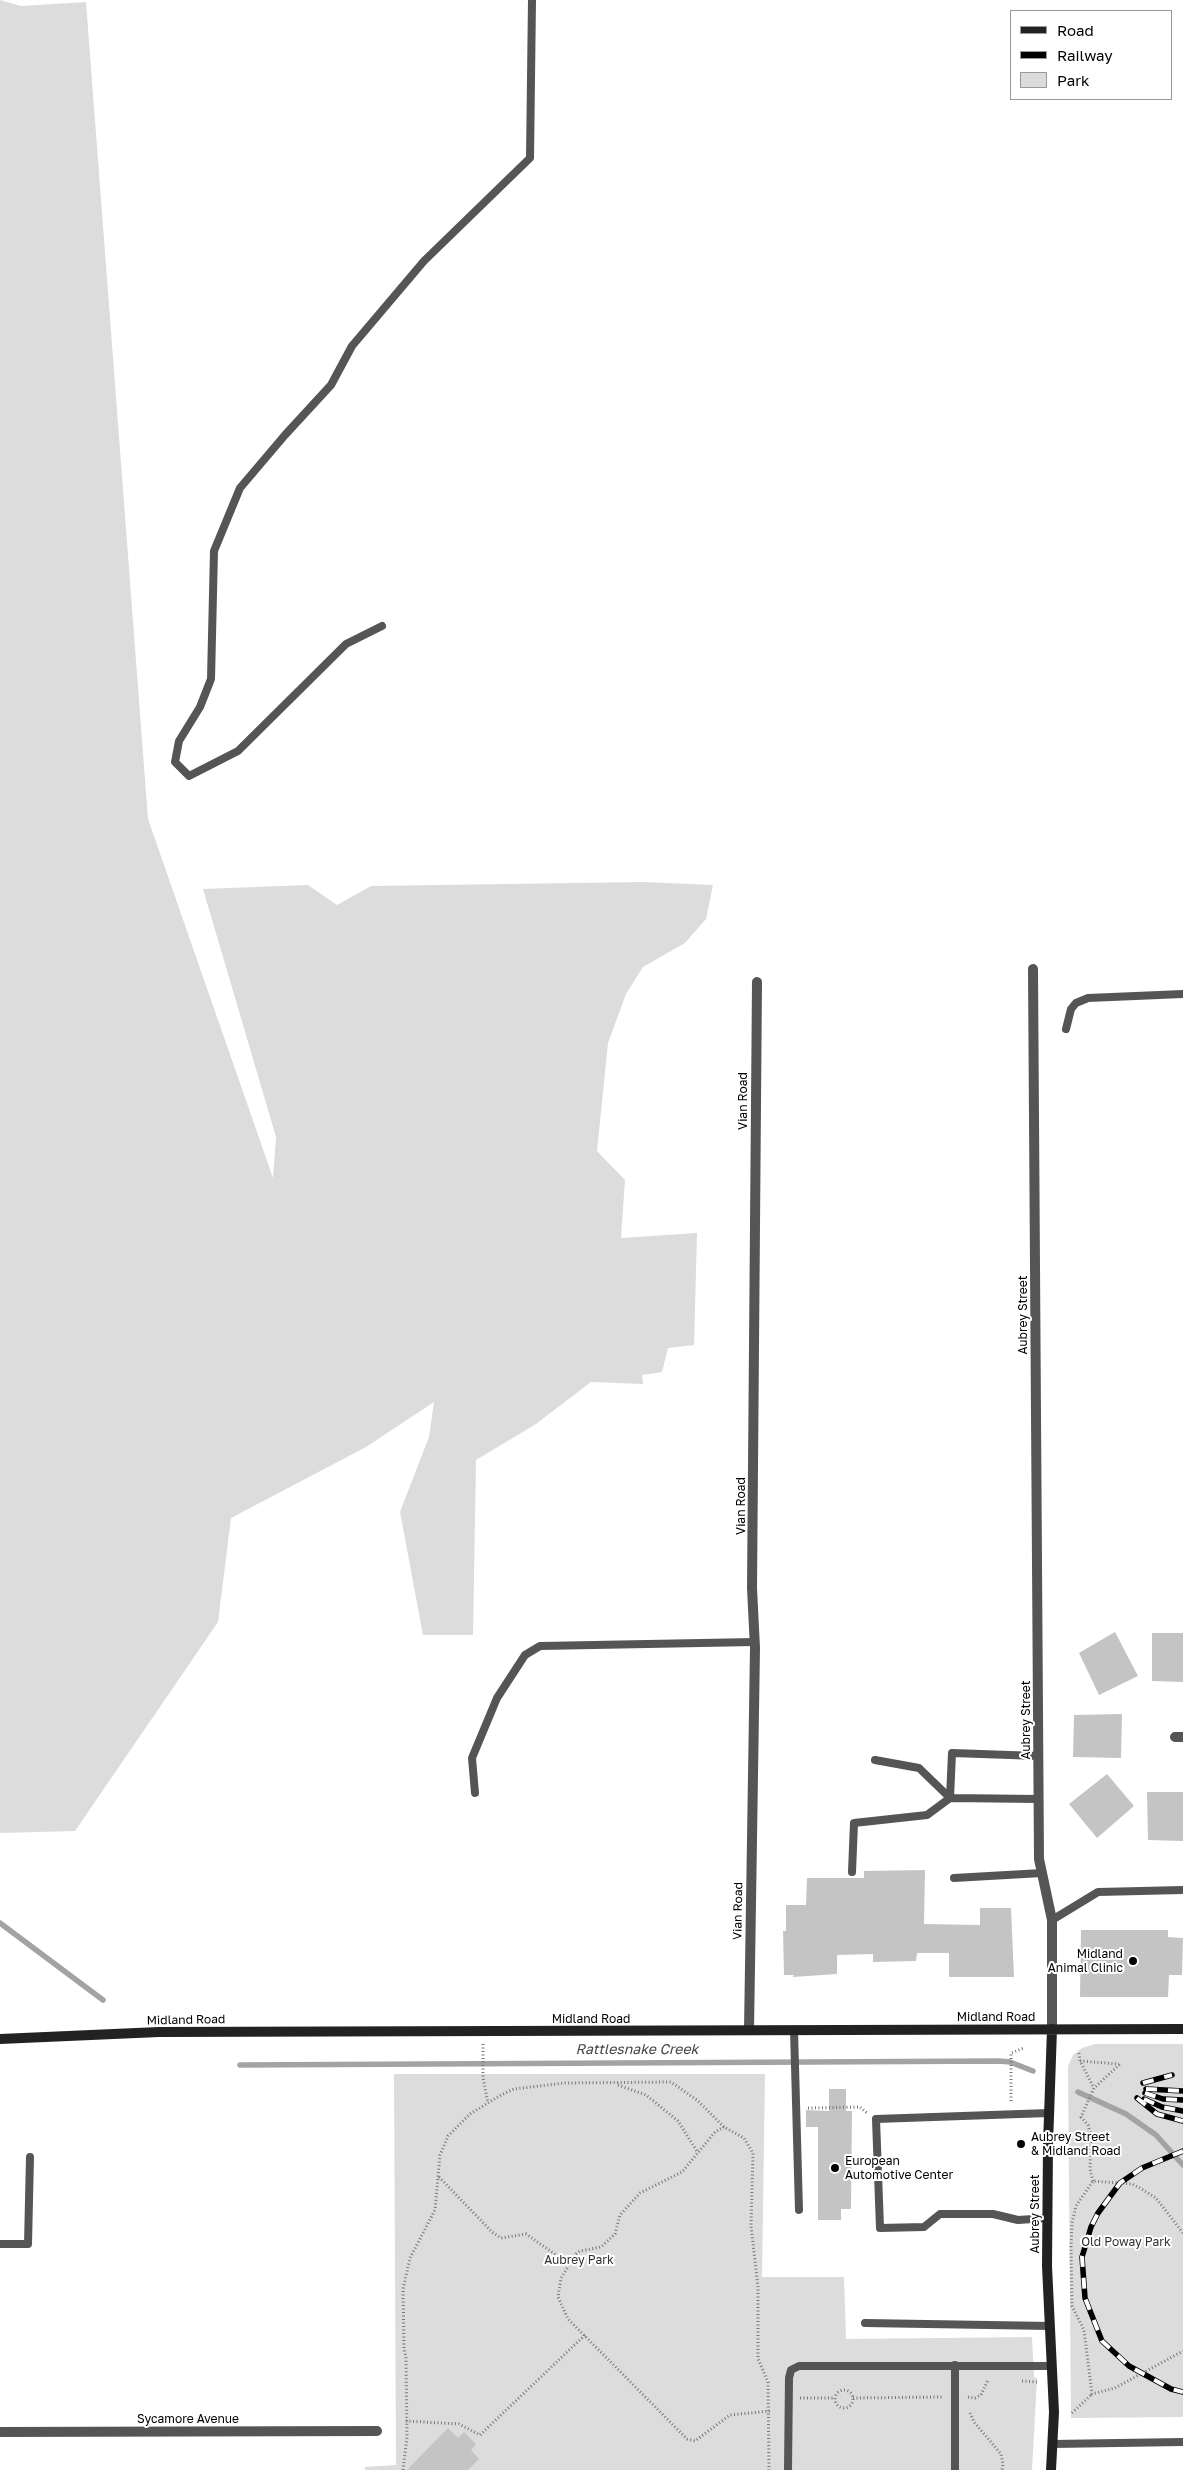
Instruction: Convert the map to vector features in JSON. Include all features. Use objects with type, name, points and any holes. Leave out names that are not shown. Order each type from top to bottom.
[{"type":"main road","name":"Aubrey Street","points":[[1051,2470],[1053,2444],[1048,2218],[1052,2029]]},
{"type":"main road","name":"Midland Road","points":[[0,2039],[169,2032],[1183,2029]]},
{"type":"street","name":"Aubrey Street","points":[[1033,968],[1039,1859],[1052,1920],[1052,2029]]},
{"type":"street","name":"Vian Road","points":[[749,2030],[755,1642],[752,1588],[757,982]]},
{"type":"street","name":"Sycamore Avenue","points":[[0,2432],[377,2432]]},
{"type":"lane","points":[[382,626],[346,644],[238,751],[189,776],[175,762],[179,740],[200,707],[211,679],[214,552],[240,488],[331,385],[352,346],[424,261],[530,158],[532,0]]},
{"type":"lane","points":[[1066,1029],[1071,1009],[1076,1003],[1088,998],[1183,994]]},
{"type":"lane","points":[[475,1792],[472,1758],[497,1698],[525,1655],[540,1646],[755,1642]]},
{"type":"lane","points":[[950,1798],[952,1753],[1039,1756]]},
{"type":"lane","points":[[875,1760],[918,1768],[950,1798]]},
{"type":"lane","points":[[852,1872],[854,1823],[927,1815],[950,1798],[1039,1799]]},
{"type":"lane","points":[[954,1878],[1042,1873]]},
{"type":"lane","points":[[1052,1920],[1098,1892],[1183,1890]]},
{"type":"lane","points":[[794,2030],[798,2210]]},
{"type":"lane","points":[[1048,2218],[1018,2220],[993,2214],[940,2214],[924,2226],[880,2228],[876,2119],[1049,2113]]},
{"type":"lane","points":[[0,2244],[28,2244],[30,2157]]},
{"type":"lane","points":[[865,2323],[1050,2326]]},
{"type":"lane","points":[[788,2470],[789,2378],[791,2370],[798,2366],[1052,2366]]},
{"type":"lane","points":[[955,2366],[955,2470]]},
{"type":"lane","points":[[1053,2444],[1183,2442]]},
{"type":"path","points":[[1011,2114],[1011,2053],[1024,2048]]},
{"type":"path","points":[[1079,2053],[1080,2061],[1094,2088]]},
{"type":"path","points":[[483,2054],[483,2078],[488,2103]]},
{"type":"path","points":[[1080,2061],[1120,2064],[1094,2088],[1081,2117],[1088,2125],[1091,2136],[1090,2169],[1093,2181],[1076,2206],[1072,2223],[1072,2306],[1084,2330],[1092,2394]]},
{"type":"path","points":[[403,2470],[406,2456],[406,2421],[403,2288],[410,2258],[436,2210],[440,2156],[448,2136],[460,2123],[488,2103],[508,2092],[527,2087],[565,2083],[671,2082],[697,2100],[724,2127],[744,2138],[753,2153],[750,2200],[758,2287],[758,2359],[768,2382],[770,2411],[769,2470]]},
{"type":"path","points":[[616,2084],[646,2095],[678,2121],[698,2153]]},
{"type":"path","points":[[796,2108],[860,2108],[876,2119]]},
{"type":"path","points":[[724,2127],[715,2132],[682,2172],[640,2193],[620,2215],[615,2234],[601,2248],[580,2251],[569,2264],[561,2278],[558,2297],[568,2318],[688,2439],[695,2441],[730,2415],[770,2411]]},
{"type":"path","points":[[439,2176],[492,2232],[501,2238],[526,2234],[569,2264]]},
{"type":"path","points":[[1093,2181],[1132,2184],[1140,2188],[1156,2198],[1183,2233]]},
{"type":"path","points":[[406,2421],[459,2424],[480,2435],[585,2335]]},
{"type":"path","points":[[1072,2413],[1092,2394],[1116,2388],[1183,2351]]},
{"type":"path","points":[[853,2398],[969,2397],[981,2395],[986,2381]]},
{"type":"path","points":[[846,2389],[851,2392],[853,2398],[850,2406],[843,2408],[836,2404],[834,2398],[839,2390],[846,2389]]},
{"type":"path","points":[[969,2397],[970,2417],[1001,2454],[1004,2464],[1002,2470]]},
{"type":"green space","points":[[0,0],[21,6],[86,2],[148,819],[273,1178],[276,1137],[203,889],[308,885],[337,905],[371,886],[643,882],[713,885],[706,919],[685,943],[643,967],[626,994],[608,1043],[597,1151],[625,1180],[621,1238],[697,1233],[694,1345],[668,1348],[662,1372],[642,1375],[643,1384],[591,1382],[536,1424],[476,1460],[473,1635],[423,1635],[400,1512],[429,1437],[434,1402],[366,1447],[231,1518],[218,1622],[75,1831],[0,1833]]},
{"type":"green space","name":"Old Poway Park","points":[[1095,2044],[1183,2044],[1183,2417],[1071,2418],[1068,2066],[1073,2055],[1082,2048]]},
{"type":"green space","name":"Aubrey Park","points":[[394,2074],[765,2074],[762,2277],[844,2277],[846,2339],[1032,2337],[1034,2377],[1037,2378],[1032,2470],[365,2470],[365,2467],[396,2465]]},
{"type":"building","points":[[1115,1632],[1138,1676],[1099,1695],[1079,1653]]},
{"type":"building","points":[[1152,1633],[1183,1633],[1183,1682],[1152,1681]]},
{"type":"building","points":[[1122,1714],[1121,1758],[1073,1757],[1074,1715]]},
{"type":"building","points":[[1107,1774],[1134,1806],[1097,1838],[1069,1804]]},
{"type":"building","points":[[1147,1792],[1183,1792],[1183,1841],[1148,1840]]},
{"type":"building","points":[[925,1870],[924,1924],[980,1925],[980,1908],[1011,1908],[1014,1977],[949,1977],[949,1953],[917,1953],[916,1961],[873,1962],[873,1954],[837,1955],[837,1974],[793,1977],[794,1975],[784,1975],[783,1931],[786,1931],[786,1905],[806,1905],[807,1878],[864,1878],[864,1871]]},
{"type":"building","name":"Midland Animal Clinic","points":[[1081,1930],[1168,1930],[1168,1937],[1183,1938],[1182,1975],[1169,1975],[1168,1997],[1080,1997]]},
{"type":"building","name":"European Automotive Center","points":[[829,2089],[846,2089],[846,2111],[852,2111],[851,2209],[841,2209],[841,2220],[818,2220],[818,2127],[806,2127],[806,2110],[829,2111]]},
{"type":"building","points":[[448,2428],[458,2438],[464,2432],[476,2444],[471,2450],[479,2459],[468,2470],[407,2470]]},
{"type":"waterway","name":"Rattlesnake Creek","points":[[0,1923],[103,2000]]},
{"type":"waterway","name":"Rattlesnake Creek","points":[[240,2065],[999,2061],[1010,2062],[1033,2071]]},
{"type":"waterway","name":"Rattlesnake Creek","points":[[1078,2092],[1126,2114],[1156,2135],[1183,2165]]},
{"type":"railway","points":[[1143,2083],[1172,2075]]},
{"type":"railway","points":[[1146,2089],[1183,2091]]},
{"type":"railway","points":[[1145,2093],[1163,2099],[1183,2100]]},
{"type":"railway","points":[[1137,2098],[1157,2114],[1183,2121]]},
{"type":"railway","points":[[1144,2099],[1162,2107],[1183,2111]]},
{"type":"railway","points":[[1183,2151],[1142,2168],[1120,2183],[1098,2213],[1091,2227],[1082,2257],[1085,2298],[1102,2341],[1129,2366],[1171,2389],[1183,2392]]},
{"type":"place","name":"Midland Animal Clinic","points":[[1133,1961]]},
{"type":"place","name":"Aubrey Street & Midland Road","points":[[1021,2144]]},
{"type":"place","name":"European Automotive Center","points":[[835,2168]]}]
